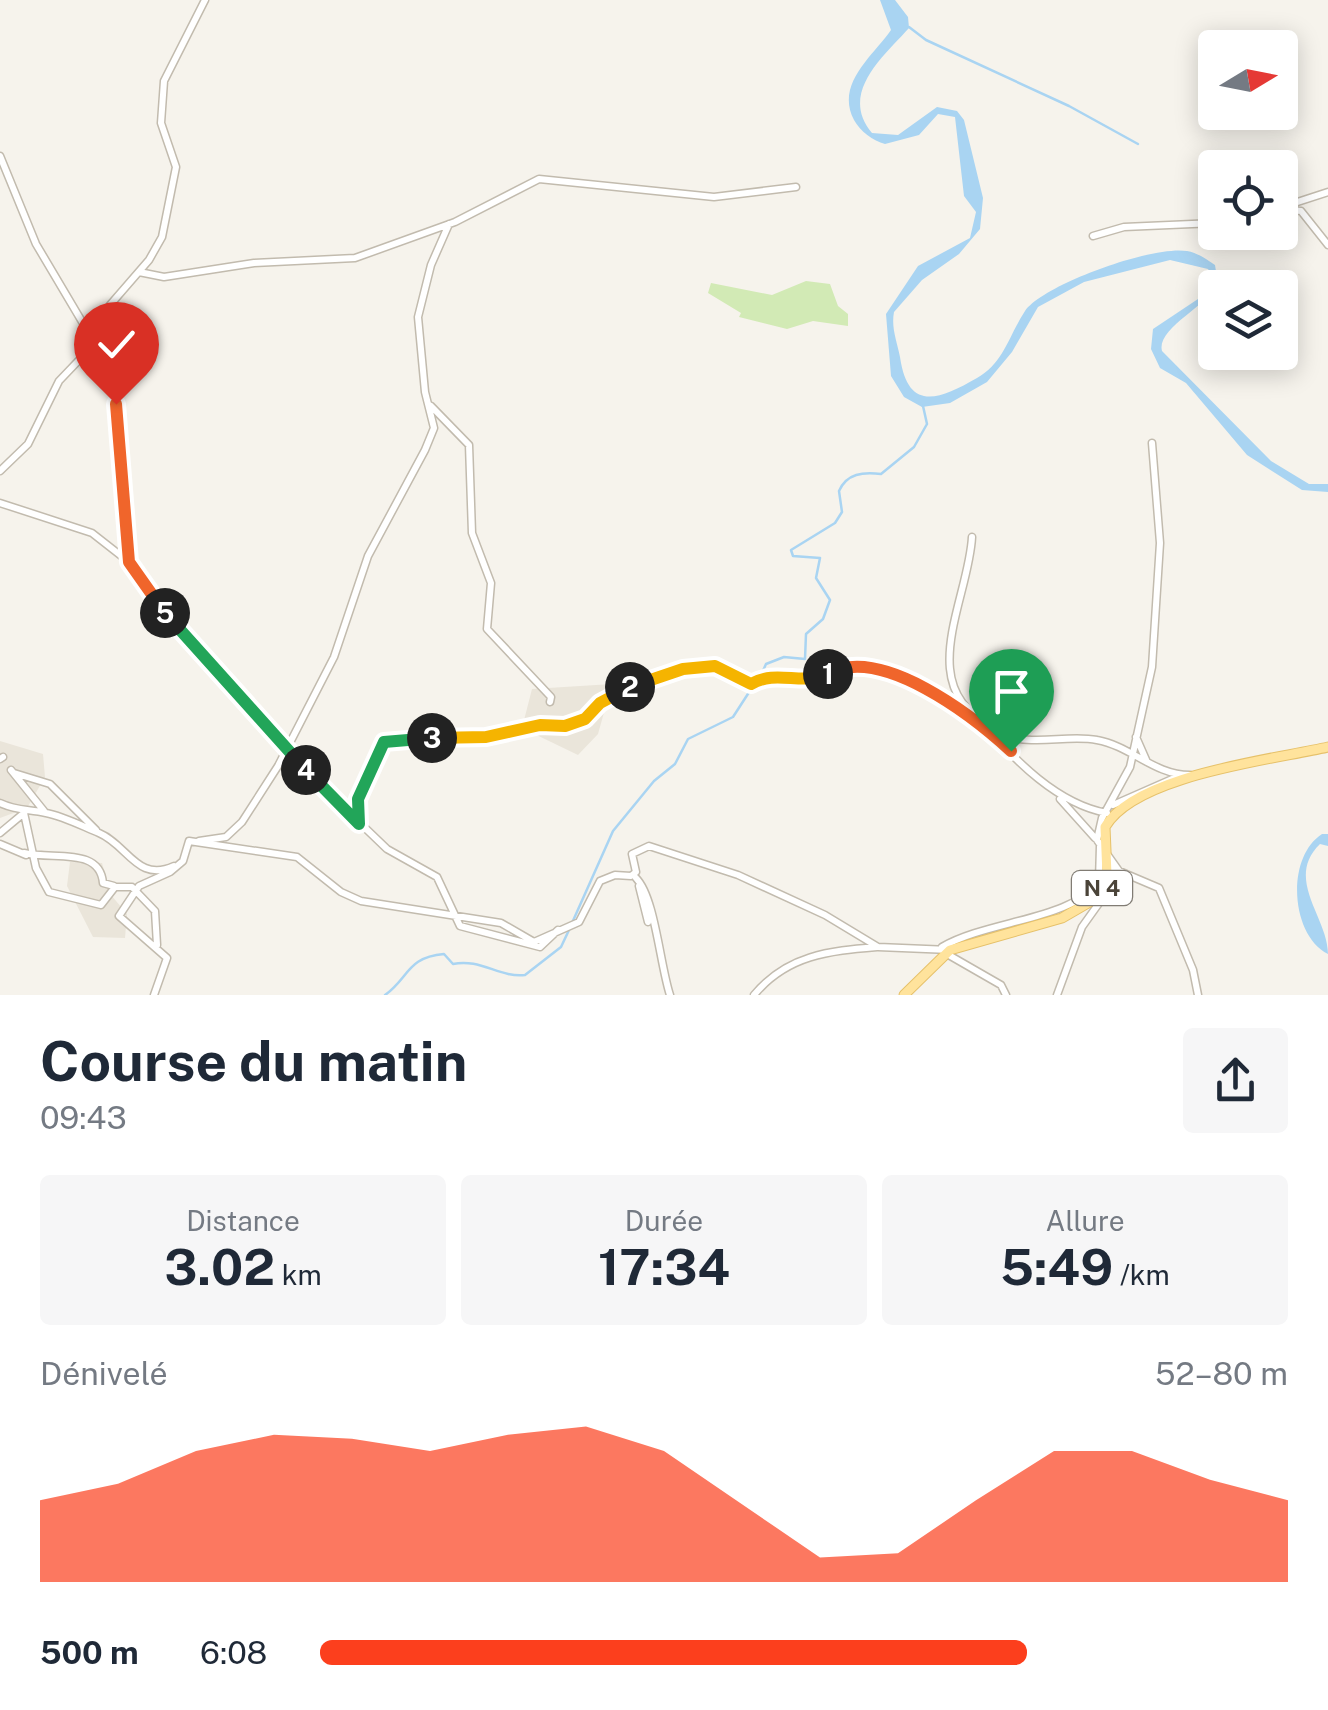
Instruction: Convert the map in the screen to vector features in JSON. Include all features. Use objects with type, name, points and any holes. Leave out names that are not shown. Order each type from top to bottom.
[{"type":"main road","name":"N 4","points":[[904,995],[945,950],[1062,918],[1086,906],[1105,882],[1100,846],[1104,827],[1119,808],[1146,793],[1328,747]]},
{"type":"street","points":[[0,471],[28,444],[58,381],[80,358],[117,294],[162,237],[174,182],[174,154],[161,123],[164,81],[205,0]]},
{"type":"street","points":[[0,156],[36,244],[100,353],[116,404],[129,562]]},
{"type":"street","points":[[138,272],[164,277],[254,263],[340,260],[370,254],[450,224],[505,193],[546,178],[630,192],[714,197],[796,187]]},
{"type":"street","points":[[1298,202],[1328,192]]},
{"type":"street","points":[[1298,211],[1328,245]]},
{"type":"street","points":[[154,995],[167,958],[158,946],[118,916],[136,890],[180,863],[186,844],[226,836],[242,822],[288,746],[334,657],[368,556],[434,428],[424,392],[418,317],[432,264],[450,224]]},
{"type":"street","points":[[1093,236],[1124,227],[1198,225]]},
{"type":"street","points":[[100,322],[100,353]]},
{"type":"street","points":[[430,406],[469,445],[472,533],[491,583],[487,629],[503,652],[551,697],[550,702]]},
{"type":"street","points":[[1100,846],[1108,810],[1132,756],[1152,668],[1160,543],[1152,443]]},
{"type":"street","points":[[0,503],[92,533],[129,562],[179,631],[288,746],[309,774],[401,859],[437,877],[460,926],[540,947],[559,929]]},
{"type":"street","points":[[972,538],[951,618],[950,658],[958,692],[978,720],[1056,794],[1114,864],[1160,888],[1193,970],[1198,995]]},
{"type":"street","points":[[359,824],[358,799],[384,742],[396,738],[486,737],[540,725],[565,726],[585,719],[600,703],[648,678],[688,668],[721,666],[751,684],[762,676],[820,678],[838,669],[888,673],[936,691],[949,705],[1016,739],[1098,740],[1194,779]]},
{"type":"street","points":[[1136,736],[1148,763]]},
{"type":"street","points":[[46,812],[12,771],[54,787],[100,833],[143,868],[161,871],[180,863]]},
{"type":"street","points":[[1056,794],[1077,806],[1108,810],[1180,775]]},
{"type":"street","points":[[0,803],[24,813],[46,812],[100,833]]},
{"type":"street","points":[[0,833],[24,813]]},
{"type":"street","points":[[24,813],[36,868]]},
{"type":"street","points":[[198,841],[218,848],[297,857],[341,892],[361,901],[500,923],[534,942],[572,924],[600,881],[616,874],[631,876],[642,890],[670,995]]},
{"type":"street","points":[[0,844],[34,855],[89,858],[100,868],[103,883],[136,890],[156,911],[158,946]]},
{"type":"street","points":[[631,876],[636,872],[632,854],[640,846],[682,854],[825,915],[878,947]]},
{"type":"street","points":[[24,853],[49,892],[101,905],[115,886]]},
{"type":"street","points":[[1057,995],[1082,927],[1107,892],[1114,864]]},
{"type":"street","points":[[754,995],[795,961],[840,950],[878,947],[945,950],[991,978],[1006,995]]},
{"type":"shaded area","points":[[612,684],[598,734],[578,755],[522,728],[532,689]]},
{"type":"shaded area","points":[[0,741],[43,754],[45,777],[27,808],[0,818]]},
{"type":"shaded area","points":[[70,862],[102,863],[111,895],[127,914],[125,938],[93,937],[67,886]]},
{"type":"green space","points":[[806,281],[830,284],[838,306],[848,314],[848,326],[813,321],[787,329],[739,317],[741,313],[708,293],[711,283],[772,295]]},
{"type":"water","points":[[880,0],[895,0],[908,17],[909,28],[878,63],[862,89],[863,118],[872,133],[898,135],[937,107],[957,111],[964,120],[983,198],[980,229],[959,254],[922,280],[894,312],[904,374],[917,393],[937,396],[986,372],[1000,357],[1025,311],[1036,300],[1076,279],[1126,260],[1171,251],[1202,256],[1216,270],[1170,260],[1084,282],[1038,307],[1012,352],[987,382],[950,403],[922,407],[904,397],[891,376],[886,314],[918,266],[970,238],[976,212],[964,196],[955,117],[938,114],[919,135],[885,144],[867,135],[854,120],[849,107],[853,83],[891,30]]},
{"type":"water","points":[[1198,299],[1198,306],[1167,334],[1162,351],[1271,461],[1309,484],[1328,484],[1328,492],[1302,490],[1247,455],[1186,383],[1160,368],[1151,349],[1153,329]]},
{"type":"water","points":[[1322,834],[1328,834],[1328,846],[1320,844],[1306,871],[1310,898],[1328,954],[1306,931],[1297,896],[1302,860]]},
{"type":"waterway","points":[[909,27],[926,40],[1069,106],[1138,144]]},
{"type":"waterway","points":[[762,673],[766,664],[784,657],[805,659],[806,634],[823,619],[830,600],[816,578],[820,558],[793,556],[791,550],[835,523],[842,512],[839,491],[846,480],[862,474],[881,474],[914,447],[927,424],[923,406]]},
{"type":"waterway","points":[[572,923],[613,831],[654,781],[675,764],[688,739],[733,717],[755,683]]},
{"type":"waterway","points":[[385,995],[415,964],[444,954],[453,964],[525,975],[561,947],[569,930]]},
{"type":"route","points":[[116,404],[129,562],[179,631],[359,824],[358,799],[384,742],[396,738],[486,737],[540,725],[565,726],[585,719],[600,703],[648,678],[688,668],[721,666],[751,684],[762,676],[777,675],[811,680],[838,669],[888,673],[944,696],[949,705],[976,717],[1011,751]]}]
